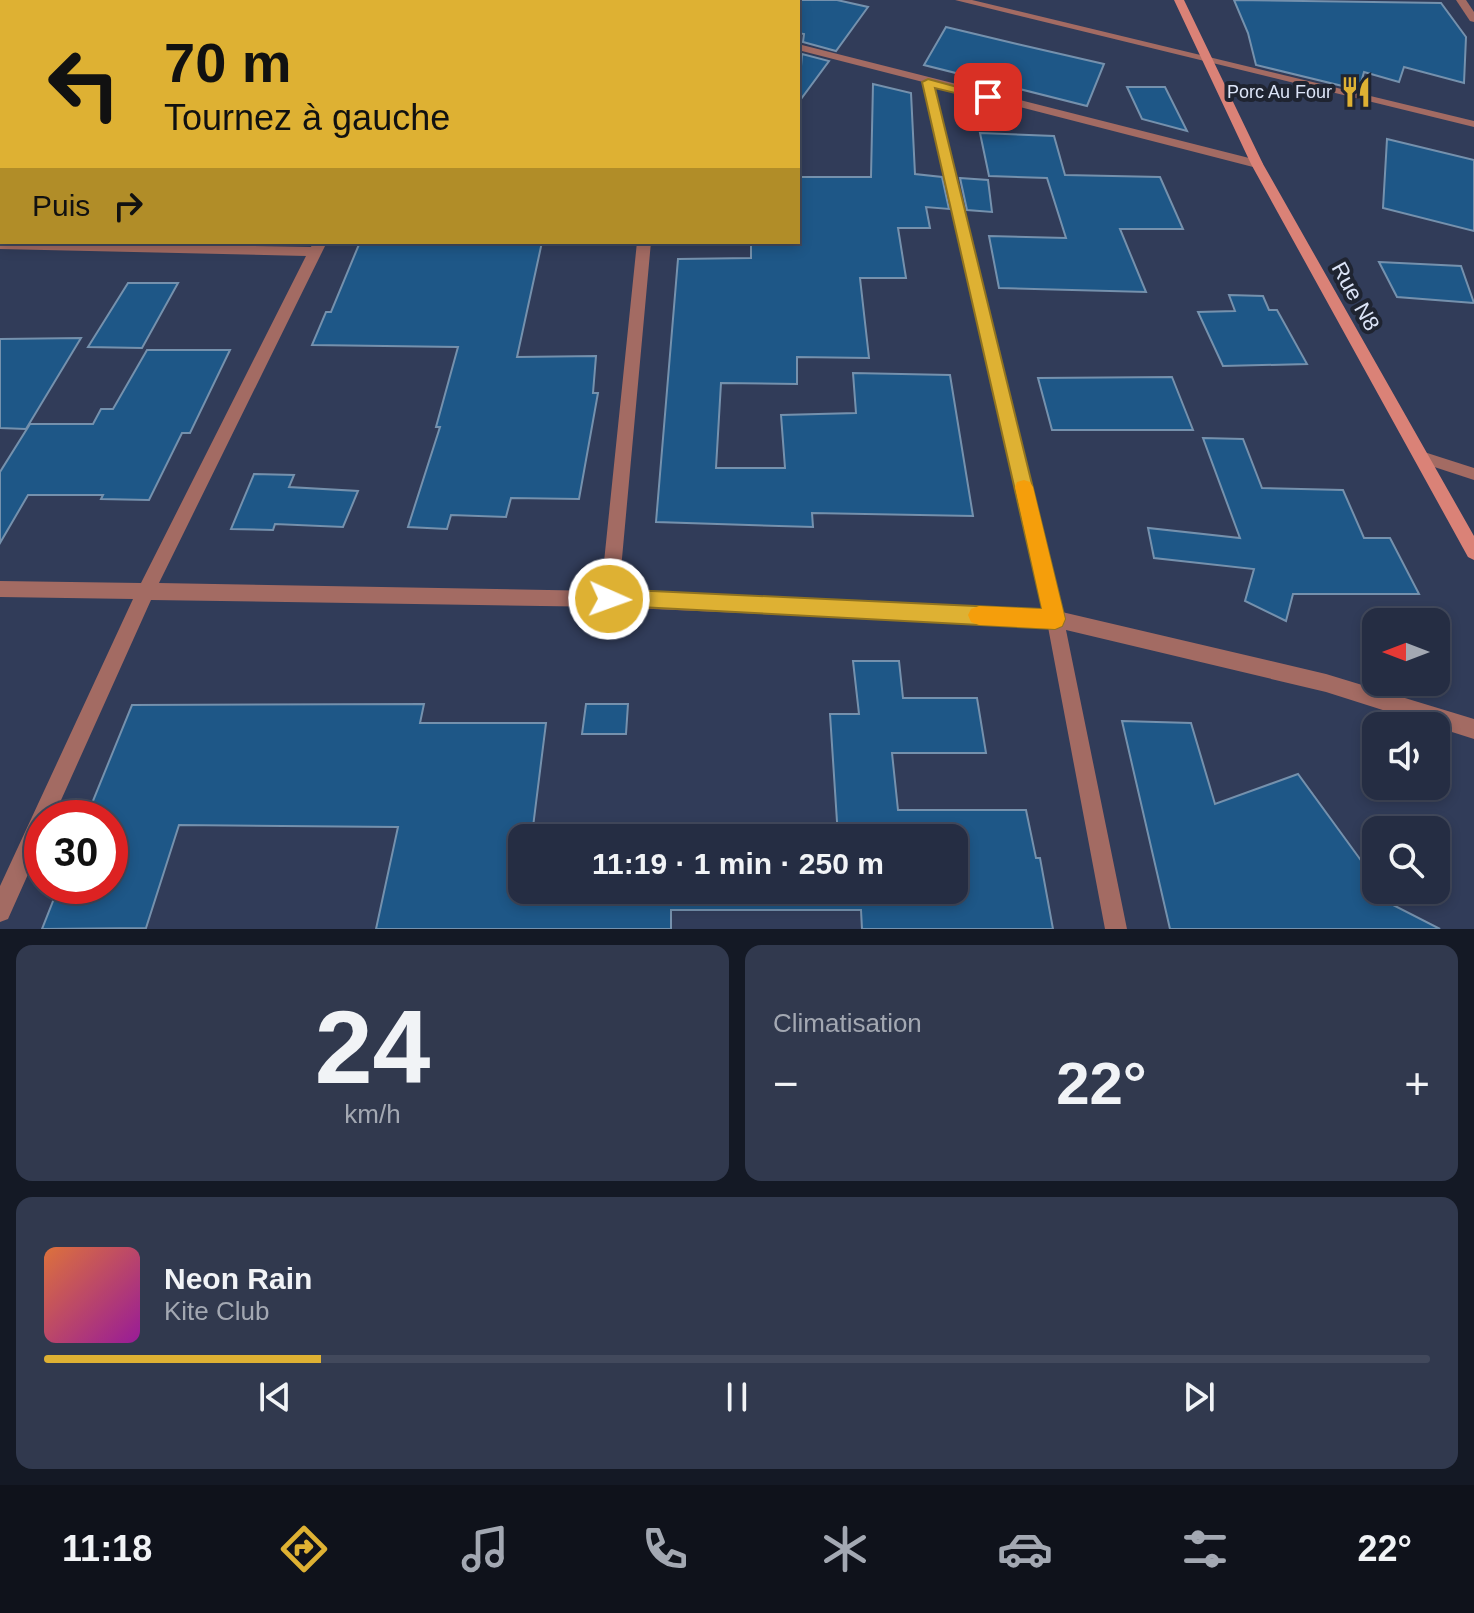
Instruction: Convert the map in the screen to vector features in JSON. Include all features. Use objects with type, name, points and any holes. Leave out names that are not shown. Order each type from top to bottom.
[{"type":"street","points":[[960,0],[1474,124]]},
{"type":"street","name":"Rue N8","points":[[1179,0],[1257,164],[1474,552]]},
{"type":"street","points":[[1461,0],[1474,19]]},
{"type":"street","points":[[800,48],[1257,164]]},
{"type":"street","points":[[928,82],[1055,619],[1116,929]]},
{"type":"street","points":[[609,599],[644,244]]},
{"type":"street","points":[[0,245],[318,247],[147,589],[50,800]]},
{"type":"street","points":[[0,589],[147,589],[609,599],[1055,619],[1326,683],[1474,729]]},
{"type":"street","points":[[0,911],[24,858]]},
{"type":"lane","points":[[1421,457],[1474,474]]},
{"type":"building","points":[[800,0],[837,0],[868,7],[836,51],[803,42],[804,34],[800,33]]},
{"type":"building","points":[[1234,0],[1441,3],[1466,37],[1464,83],[1404,67],[1399,82],[1364,72],[1359,90],[1256,65],[1248,33]]},
{"type":"building","points":[[946,27],[1104,64],[1087,106],[924,65]]},
{"type":"building","points":[[802,54],[829,61],[800,100]]},
{"type":"building","points":[[873,84],[911,93],[915,174],[942,177],[949,209],[926,207],[930,228],[898,228],[906,278],[860,278],[869,358],[797,357],[797,384],[721,383],[716,468],[785,468],[781,415],[856,413],[853,373],[950,375],[973,516],[812,513],[813,527],[656,522],[678,259],[751,258],[751,244],[800,244],[800,177],[871,177]]},
{"type":"building","points":[[1127,87],[1165,87],[1187,131],[1142,119]]},
{"type":"building","points":[[980,133],[1054,136],[1065,175],[1160,177],[1183,229],[1120,229],[1146,292],[999,288],[989,236],[1066,238],[1047,178],[989,176]]},
{"type":"building","points":[[1387,139],[1474,160],[1474,231],[1383,208]]},
{"type":"building","points":[[960,178],[988,180],[992,212],[967,210]]},
{"type":"building","points":[[359,244],[542,244],[517,357],[596,356],[593,393],[598,393],[579,499],[511,498],[506,517],[451,515],[447,529],[408,527],[440,427],[436,427],[458,347],[312,345],[326,312],[331,312]]},
{"type":"building","points":[[1379,262],[1461,266],[1474,303],[1397,297]]},
{"type":"building","points":[[128,283],[178,283],[142,348],[88,347]]},
{"type":"building","points":[[1229,295],[1263,296],[1269,310],[1277,310],[1307,364],[1223,366],[1198,312],[1235,311]]},
{"type":"building","points":[[81,338],[26,429],[0,428],[0,339]]},
{"type":"building","points":[[147,350],[230,350],[190,433],[182,433],[149,500],[101,499],[103,495],[28,495],[0,543],[0,472],[30,424],[93,424],[101,409],[113,409]]},
{"type":"building","points":[[1172,377],[1193,430],[1052,430],[1038,378]]},
{"type":"building","points":[[1203,438],[1243,439],[1262,488],[1343,490],[1364,538],[1390,538],[1419,594],[1293,594],[1286,621],[1245,601],[1254,569],[1154,558],[1148,528],[1240,538]]},
{"type":"building","points":[[254,474],[294,475],[289,487],[358,491],[343,527],[275,524],[273,530],[231,529]]},
{"type":"building","points":[[853,661],[899,661],[903,698],[977,698],[986,753],[892,753],[898,810],[1026,810],[1036,858],[1040,858],[1053,929],[862,929],[861,910],[671,910],[671,929],[376,929],[398,827],[179,825],[146,928],[42,929],[52,904],[128,904],[128,800],[93,800],[132,705],[424,704],[420,723],[546,723],[533,824],[508,824],[508,904],[968,904],[968,824],[837,824],[830,714],[859,714]]},
{"type":"building","points":[[586,704],[628,704],[626,734],[582,734]]},
{"type":"building","points":[[1122,721],[1191,723],[1215,804],[1298,774],[1362,862],[1362,904],[1391,904],[1440,929],[1170,929]]},
{"type":"slow traffic","points":[[979,615],[1055,619],[1024,487]]},
{"type":"place","name":"Porc Au Four","points":[[1356,92]]},
{"type":"route","points":[[609,599],[1055,619],[928,82],[988,97]]}]
